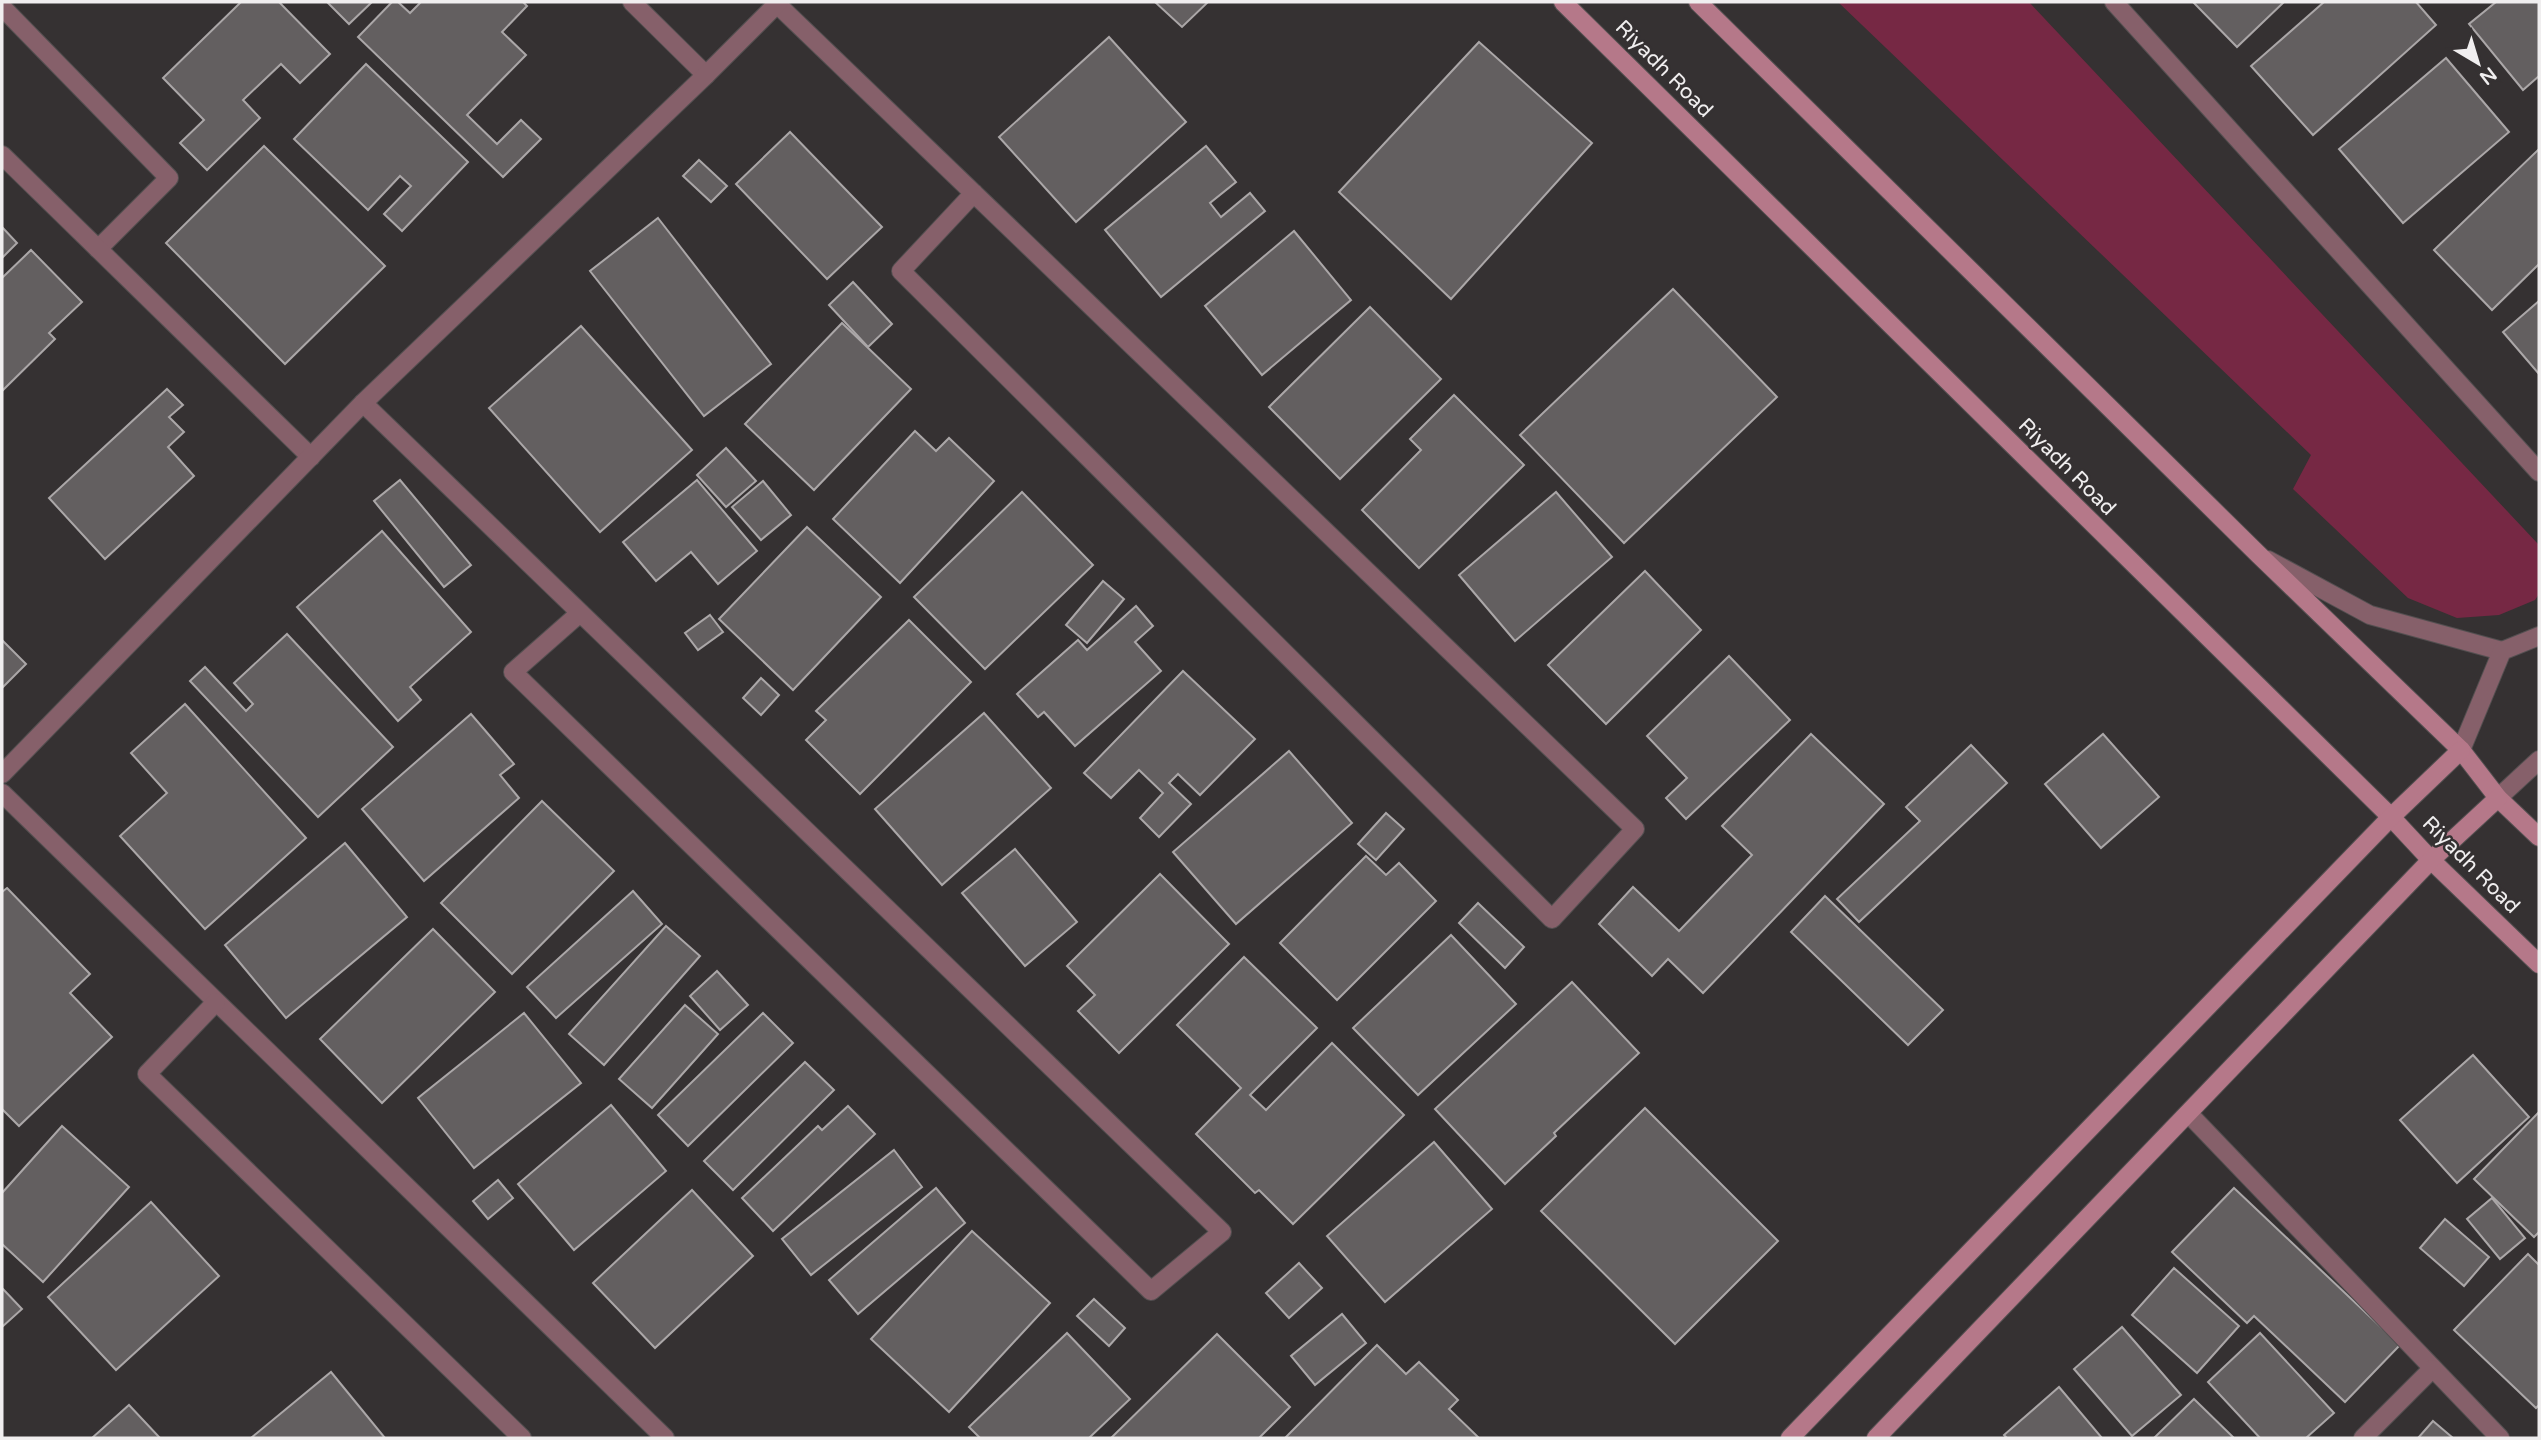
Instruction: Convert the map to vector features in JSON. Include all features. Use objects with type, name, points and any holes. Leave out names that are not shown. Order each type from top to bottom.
[{"type":"street","points":[[632,2],[706,75]]},
{"type":"street","name":"Riyadh Road","points":[[1563,2],[2539,964]]},
{"type":"street","points":[[1698,2],[2259,555],[2461,750],[2498,799],[2539,837]]},
{"type":"street","points":[[2114,2],[2539,472]]},
{"type":"street","points":[[2,774],[363,403],[778,3],[1635,829],[1552,919],[901,271],[974,193]]},
{"type":"street","points":[[2,7],[169,178],[98,249]]},
{"type":"street","points":[[2,155],[311,457]]},
{"type":"street","points":[[363,403],[1222,1232],[1151,1291],[513,672],[580,613]]},
{"type":"street","points":[[2259,555],[2370,615],[2502,650],[2539,636]]},
{"type":"street","points":[[1790,1438],[2391,817],[2461,750],[2502,650]]},
{"type":"street","points":[[1876,1438],[2431,860],[2539,760]]},
{"type":"street","points":[[2,793],[665,1438]]},
{"type":"street","points":[[216,1002],[147,1073],[522,1438]]},
{"type":"street","points":[[2189,1114],[2500,1438]]},
{"type":"street","points":[[2363,1438],[2432,1369]]},
{"type":"shaded area","points":[[1838,2],[2029,2],[2539,545],[2539,594],[2535,600],[2499,615],[2457,618],[2408,598],[2293,489],[2311,455]]},
{"type":"building","points":[[241,2],[279,2],[330,54],[300,83],[281,64],[243,100],[260,118],[207,170],[180,143],[204,120],[163,78]]},
{"type":"building","points":[[327,2],[372,2],[349,24]]},
{"type":"building","points":[[392,2],[398,2],[410,13],[421,2],[523,2],[527,6],[502,32],[526,55],[467,115],[497,144],[521,120],[541,139],[503,177],[358,37]]},
{"type":"building","points":[[1155,2],[1208,2],[1182,27]]},
{"type":"building","points":[[2193,2],[2284,2],[2237,47]]},
{"type":"building","points":[[2324,2],[2416,2],[2436,25],[2313,135],[2251,66]]},
{"type":"building","points":[[2496,2],[2539,2],[2539,76],[2523,90],[2469,24]]},
{"type":"building","points":[[1109,37],[1186,122],[1076,222],[999,137]]},
{"type":"building","points":[[1479,42],[1592,143],[1451,299],[1339,192]]},
{"type":"building","points":[[2446,58],[2509,132],[2403,223],[2339,149]]},
{"type":"building","points":[[366,64],[468,162],[402,231],[384,214],[411,186],[400,176],[368,210],[294,139]]},
{"type":"building","points":[[790,132],[882,227],[827,279],[736,184]]},
{"type":"building","points":[[264,146],[385,266],[285,364],[166,243]]},
{"type":"building","points":[[1206,146],[1236,182],[1210,203],[1221,217],[1250,193],[1265,211],[1161,297],[1105,230]]},
{"type":"building","points":[[2539,149],[2539,264],[2492,310],[2434,250]]},
{"type":"building","points":[[699,160],[727,186],[711,202],[683,176]]},
{"type":"building","points":[[658,218],[771,364],[704,416],[590,271]]},
{"type":"building","points":[[2,227],[17,243],[2,258]]},
{"type":"building","points":[[1294,231],[1351,300],[1262,375],[1205,306]]},
{"type":"building","points":[[31,250],[82,302],[49,333],[55,339],[2,391],[2,278]]},
{"type":"building","points":[[853,282],[892,324],[868,347],[829,305]]},
{"type":"building","points":[[1673,289],[1777,397],[1624,543],[1520,435]]},
{"type":"building","points":[[2539,301],[2539,374],[2503,332]]},
{"type":"building","points":[[1370,307],[1441,379],[1340,479],[1269,407]]},
{"type":"building","points":[[842,323],[911,389],[814,490],[745,424]]},
{"type":"building","points":[[581,326],[692,450],[600,532],[489,408]]},
{"type":"building","points":[[167,389],[183,405],[169,417],[184,432],[168,447],[194,476],[105,559],[49,498]]},
{"type":"building","points":[[1454,395],[1524,465],[1419,568],[1362,510],[1421,450],[1410,439]]},
{"type":"building","points":[[915,431],[936,451],[949,438],[994,481],[900,583],[833,519]]},
{"type":"building","points":[[726,448],[756,481],[726,507],[697,475]]},
{"type":"building","points":[[400,480],[471,565],[444,587],[374,501]]},
{"type":"building","points":[[697,480],[757,551],[718,584],[691,552],[656,581],[623,542]]},
{"type":"building","points":[[763,481],[791,515],[761,540],[732,507]]},
{"type":"building","points":[[1022,492],[1093,565],[985,669],[914,597]]},
{"type":"building","points":[[1556,492],[1612,557],[1515,641],[1459,575]]},
{"type":"building","points":[[807,527],[881,597],[793,690],[719,619]]},
{"type":"building","points":[[382,531],[471,632],[410,687],[421,700],[398,721],[297,607]]},
{"type":"building","points":[[1645,571],[1701,630],[1606,724],[1548,665]]},
{"type":"building","points":[[1103,581],[1124,599],[1087,643],[1066,625]]},
{"type":"building","points":[[1136,606],[1153,626],[1135,642],[1161,671],[1075,746],[1044,712],[1038,717],[1017,694],[1078,640],[1087,650]]},
{"type":"building","points":[[710,615],[723,632],[698,650],[685,633]]},
{"type":"building","points":[[909,620],[971,682],[860,794],[806,740],[826,720],[816,711]]},
{"type":"building","points":[[287,634],[393,747],[318,817],[190,681],[205,667],[246,711],[253,704],[234,683]]},
{"type":"building","points":[[2,640],[26,664],[2,688]]},
{"type":"building","points":[[1729,656],[1790,720],[1686,819],[1666,798],[1687,778],[1647,736]]},
{"type":"building","points":[[1183,671],[1255,739],[1200,795],[1178,774],[1169,783],[1191,804],[1159,837],[1140,818],[1163,793],[1139,770],[1111,798],[1084,773]]},
{"type":"building","points":[[761,678],[779,695],[761,715],[743,698]]},
{"type":"building","points":[[185,704],[306,838],[205,929],[120,836],[167,793],[131,753]]},
{"type":"building","points":[[984,713],[1051,788],[942,885],[875,809]]},
{"type":"building","points":[[471,714],[514,764],[500,775],[519,798],[424,881],[362,809]]},
{"type":"building","points":[[1811,734],[1884,804],[1703,993],[1668,959],[1652,976],[1599,924],[1633,887],[1679,931],[1752,855],[1722,826]]},
{"type":"building","points":[[2103,734],[2159,797],[2101,848],[2045,784]]},
{"type":"building","points":[[1971,745],[2007,783],[1859,922],[1837,899],[1920,821],[1906,807]]},
{"type":"building","points":[[1289,751],[1352,823],[1236,924],[1173,852]]},
{"type":"building","points":[[542,801],[614,871],[512,974],[441,903]]},
{"type":"building","points":[[1386,813],[1404,829],[1376,860],[1358,844]]},
{"type":"building","points":[[345,843],[407,917],[286,1018],[225,945]]},
{"type":"building","points":[[1015,849],[1077,922],[1025,966],[962,893]]},
{"type":"building","points":[[1366,856],[1386,875],[1399,863],[1436,901],[1337,1000],[1280,943]]},
{"type":"building","points":[[1160,874],[1229,944],[1119,1053],[1078,1011],[1095,995],[1067,966]]},
{"type":"building","points":[[7,888],[90,974],[70,993],[112,1037],[19,1126],[2,1109],[2,892]]},
{"type":"building","points":[[633,891],[662,924],[556,1018],[527,987]]},
{"type":"building","points":[[1825,896],[1943,1010],[1908,1045],[1791,932]]},
{"type":"building","points":[[1478,903],[1524,947],[1505,968],[1459,923]]},
{"type":"building","points":[[666,926],[700,956],[604,1065],[569,1034]]},
{"type":"building","points":[[433,929],[495,992],[382,1103],[320,1039]]},
{"type":"building","points":[[1451,935],[1516,1004],[1418,1095],[1353,1028]]},
{"type":"building","points":[[1244,957],[1317,1028],[1250,1095],[1266,1110],[1332,1043],[1404,1115],[1293,1224],[1259,1190],[1255,1193],[1196,1134],[1241,1088],[1177,1025]]},
{"type":"building","points":[[717,971],[748,1005],[720,1030],[690,996]]},
{"type":"building","points":[[1572,982],[1639,1053],[1554,1133],[1556,1136],[1505,1184],[1435,1109]]},
{"type":"building","points":[[685,1005],[718,1034],[652,1108],[619,1079]]},
{"type":"building","points":[[524,1013],[581,1083],[474,1168],[418,1098]]},
{"type":"building","points":[[763,1013],[793,1043],[688,1146],[658,1115]]},
{"type":"building","points":[[2473,1055],[2529,1117],[2457,1183],[2400,1120]]},
{"type":"building","points":[[805,1062],[834,1090],[733,1190],[704,1161]]},
{"type":"building","points":[[611,1105],[666,1171],[574,1250],[518,1184]]},
{"type":"building","points":[[848,1106],[875,1134],[773,1231],[742,1198],[818,1126],[822,1130]]},
{"type":"building","points":[[1645,1108],[1778,1241],[1675,1344],[1541,1211]]},
{"type":"building","points":[[2539,1112],[2539,1232],[2534,1237],[2474,1179]]},
{"type":"building","points":[[62,1126],[129,1187],[43,1282],[2,1244],[2,1193]]},
{"type":"building","points":[[1434,1142],[1492,1209],[1385,1302],[1327,1236]]},
{"type":"building","points":[[894,1150],[922,1187],[811,1275],[782,1239]]},
{"type":"building","points":[[498,1180],[513,1198],[488,1219],[473,1201]]},
{"type":"building","points":[[936,1188],[965,1223],[858,1314],[829,1280]]},
{"type":"building","points":[[2234,1188],[2400,1345],[2345,1402],[2254,1316],[2247,1323],[2172,1252]]},
{"type":"building","points":[[692,1190],[753,1256],[655,1348],[593,1283]]},
{"type":"building","points":[[2492,1198],[2525,1238],[2500,1259],[2467,1219]]},
{"type":"building","points":[[151,1202],[219,1276],[116,1370],[48,1297]]},
{"type":"building","points":[[2445,1219],[2489,1257],[2464,1286],[2420,1248]]},
{"type":"building","points":[[972,1231],[1050,1303],[949,1412],[871,1339]]},
{"type":"building","points":[[2528,1254],[2539,1265],[2539,1405],[2536,1408],[2454,1330]]},
{"type":"building","points":[[1299,1263],[1322,1288],[1289,1318],[1266,1293]]},
{"type":"building","points":[[2174,1268],[2239,1326],[2197,1373],[2132,1315]]},
{"type":"building","points":[[2,1288],[22,1309],[2,1327]]},
{"type":"building","points":[[1094,1299],[1125,1328],[1109,1346],[1077,1316]]},
{"type":"building","points":[[1342,1314],[1366,1343],[1315,1385],[1291,1356]]},
{"type":"building","points":[[2122,1327],[2181,1395],[2132,1436],[2074,1369]]},
{"type":"building","points":[[1067,1333],[1130,1399],[1089,1438],[980,1438],[969,1427]]},
{"type":"building","points":[[2260,1333],[2334,1413],[2306,1438],[2260,1438],[2208,1382]]},
{"type":"building","points":[[1217,1334],[1290,1407],[1259,1438],[1111,1438]]},
{"type":"building","points":[[1377,1345],[1406,1374],[1419,1362],[1458,1400],[1449,1409],[1479,1438],[1285,1438]]},
{"type":"building","points":[[331,1372],[385,1438],[251,1438]]},
{"type":"building","points":[[2059,1387],[2102,1438],[2007,1438],[2004,1435]]},
{"type":"building","points":[[2194,1399],[2234,1438],[2154,1438]]},
{"type":"building","points":[[129,1405],[160,1438],[92,1438]]},
{"type":"building","points":[[2433,1421],[2453,1438],[2418,1438]]}]
